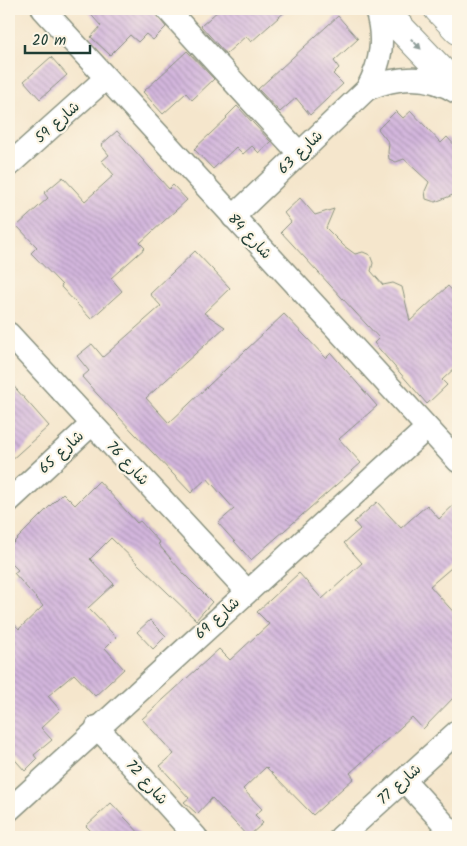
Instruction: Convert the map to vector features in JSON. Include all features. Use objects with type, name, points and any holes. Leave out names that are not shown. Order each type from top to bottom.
[{"type":"main road","points":[[382,9],[458,88]]},
{"type":"main road","points":[[438,9],[458,30]]},
{"type":"street","name":"شارع 84","points":[[43,9],[458,462]]},
{"type":"street","points":[[167,9],[298,153]]},
{"type":"street","name":"شارع 63","points":[[233,216],[367,88],[378,66],[382,41],[376,9]]},
{"type":"street","name":"شارع 59","points":[[9,166],[106,78]]},
{"type":"street","name":"شارع 63","points":[[367,88],[400,78],[418,78],[435,82],[458,93]]},
{"type":"street","name":"شارع 76","points":[[9,334],[247,591]]},
{"type":"street","name":"شارع 65","points":[[9,501],[92,424]]},
{"type":"street","name":"شارع 69","points":[[9,810],[97,727],[427,428]]},
{"type":"street","name":"شارع 72","points":[[97,727],[196,837]]},
{"type":"street","name":"شارع 77","points":[[340,837],[458,731]]},
{"type":"street","points":[[404,780],[456,837]]},
{"type":"building","points":[[86,9],[151,9],[166,27],[153,40],[146,34],[138,42],[130,35],[110,55],[91,37],[101,26]]},
{"type":"building","points":[[220,9],[288,9],[251,42],[246,36],[226,54],[201,26]]},
{"type":"building","points":[[338,16],[358,39],[334,61],[339,68],[333,74],[343,84],[310,115],[296,98],[280,112],[258,89]]},
{"type":"building","points":[[187,51],[214,79],[192,100],[186,93],[163,114],[143,92]]},
{"type":"building","points":[[51,57],[67,75],[40,99],[24,81]]},
{"type":"building","points":[[237,106],[271,142],[259,153],[252,146],[243,154],[236,147],[213,169],[194,149]]},
{"type":"building","points":[[396,111],[403,118],[411,111],[441,143],[447,137],[458,149],[458,193],[435,202],[426,199],[425,191],[429,182],[404,159],[396,162],[389,159],[389,143],[378,129]]},
{"type":"building","points":[[117,131],[169,189],[173,185],[187,200],[140,243],[145,248],[111,278],[122,291],[91,319],[31,253],[37,247],[17,226],[48,198],[44,193],[63,177],[85,201],[114,175],[102,161],[109,155],[101,145]]},
{"type":"building","points":[[300,198],[315,215],[334,209],[326,228],[355,254],[363,252],[370,255],[373,263],[371,271],[383,285],[393,283],[402,287],[410,321],[448,286],[458,297],[458,365],[442,380],[447,385],[427,404],[374,343],[379,338],[281,232],[291,222],[284,213]]},
{"type":"building","points":[[195,251],[230,288],[204,313],[225,327],[146,398],[169,423],[284,314],[326,358],[331,353],[377,406],[339,439],[361,463],[251,560],[218,523],[234,509],[207,478],[191,493],[82,377],[89,371],[77,356],[92,344],[103,357],[161,306],[150,294]]},
{"type":"building","points":[[9,381],[49,426],[9,462]]},
{"type":"building","points":[[99,481],[137,523],[140,521],[184,574],[212,602],[196,620],[111,538],[90,559],[114,584],[88,608],[116,637],[105,648],[124,669],[95,696],[74,674],[48,696],[60,710],[41,728],[52,740],[34,755],[37,759],[25,771],[9,753],[9,618],[19,629],[43,606],[14,573],[18,570],[9,561],[9,547],[63,493],[75,505]]},
{"type":"building","points":[[458,501],[458,562],[430,586],[458,617],[458,693],[423,729],[412,717],[350,773],[354,778],[313,815],[266,767],[243,789],[262,809],[255,815],[263,823],[248,837],[212,798],[197,814],[184,802],[189,798],[160,766],[174,754],[142,719],[219,649],[230,660],[269,624],[257,612],[299,573],[322,599],[362,563],[344,543],[360,529],[354,522],[377,502],[401,528],[427,505],[439,519]]},
{"type":"building","points":[[150,620],[166,636],[153,649],[137,632]]},
{"type":"building","points":[[111,803],[143,837],[97,837],[86,826]]}]
